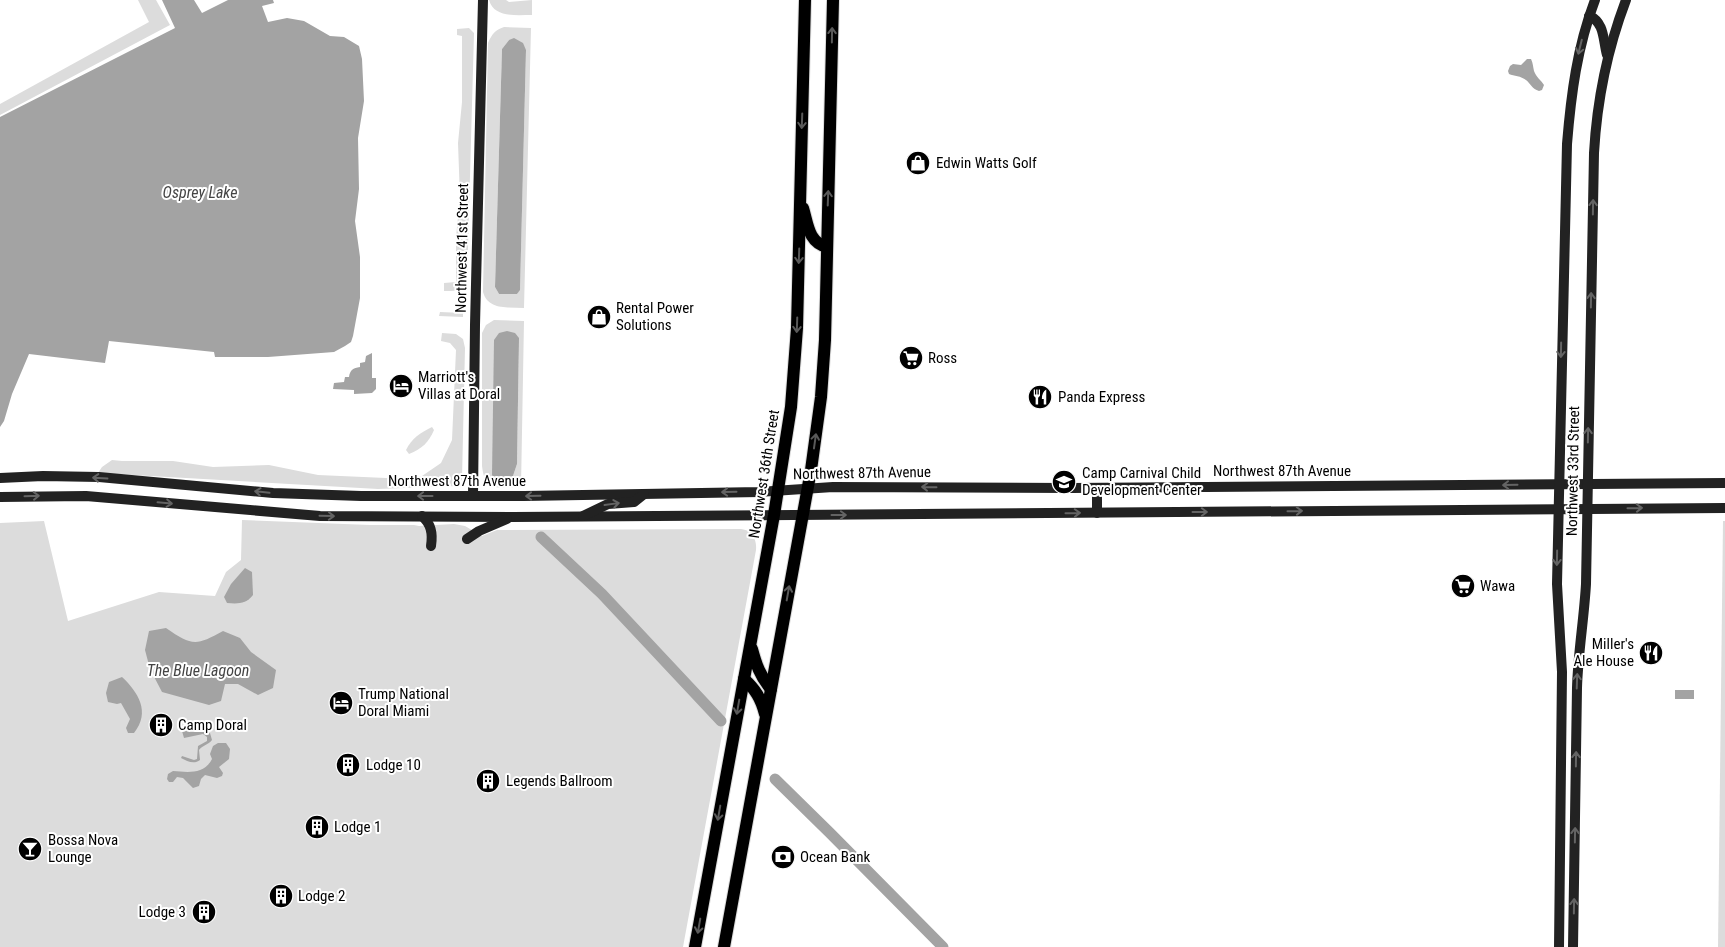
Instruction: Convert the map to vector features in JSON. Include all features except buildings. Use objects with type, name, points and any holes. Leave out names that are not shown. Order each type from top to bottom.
[{"type":"main road","name":"Northwest 41st Street","points":[[473,496],[483,0]]},
{"type":"main road","name":"Northwest 36th Street","points":[[695,947],[774,515],[794,384],[805,0]]},
{"type":"main road","points":[[724,947],[818,423],[823,370],[833,0]]},
{"type":"main road","name":"Northwest 33rd Street","points":[[1559,947],[1562,672],[1557,592],[1566,144],[1572,86],[1589,16],[1595,0]]},
{"type":"main road","name":"Northwest 33rd Street","points":[[1572,946],[1577,688],[1585,603],[1594,153],[1599,101],[1608,56],[1626,0]]},
{"type":"main road","points":[[1589,16],[1595,18],[1600,26],[1608,56]]},
{"type":"main road","points":[[800,201],[814,240],[820,245],[827,247]]},
{"type":"main road","name":"Northwest 87th Avenue","points":[[0,478],[66,476],[113,478],[296,495],[345,496],[644,494],[880,487],[1097,488],[1725,483]]},
{"type":"main road","points":[[64,496],[66,476]]},
{"type":"main road","points":[[1097,488],[1098,513]]},
{"type":"main road","points":[[580,517],[608,504],[634,502],[644,494]]},
{"type":"main road","points":[[0,497],[64,496],[130,499],[298,514],[513,517],[1725,508]]},
{"type":"main road","points":[[422,516],[432,530],[431,546]]},
{"type":"main road","points":[[468,539],[479,531],[513,517]]},
{"type":"main road","points":[[750,642],[756,666],[770,688]]},
{"type":"main road","points":[[744,679],[755,689],[766,716]]},
{"type":"main road","points":[[1559,919],[1567,940],[1572,946]]},
{"type":"shaded area","points":[[138,0],[156,0],[170,25],[0,115],[0,104],[149,22]]},
{"type":"shaded area","points":[[489,0],[506,0],[509,2],[532,0],[532,15],[501,13],[492,6]]},
{"type":"shaded area","points":[[504,27],[531,28],[524,308],[494,305],[489,302],[483,292],[488,43],[494,33]],"holes":[[[509,40],[526,50],[520,289],[517,294],[499,294],[495,287],[502,49]]]},
{"type":"shaded area","points":[[469,28],[474,33],[467,283],[454,291],[444,291],[444,283],[456,282],[456,237],[460,198],[458,143],[462,102],[462,36],[457,35],[457,29]]},
{"type":"shaded area","points":[[440,312],[463,313],[463,317],[439,316]]},
{"type":"shaded area","points":[[494,320],[524,321],[521,487],[494,487],[490,485],[486,481],[482,466],[482,333],[486,325]],"holes":[[[519,338],[517,464],[512,479]]]},
{"type":"shaded area","points":[[442,333],[456,334],[463,339],[465,348],[462,479],[458,486],[378,489],[98,473],[102,467],[112,460],[173,461],[213,467],[269,465],[318,475],[386,478],[422,476],[441,463],[452,440],[456,350],[450,343],[441,341]]},
{"type":"shaded area","points":[[432,427],[434,430],[427,442],[418,450],[409,454],[406,450],[411,442]]},
{"type":"shaded area","points":[[242,520],[419,526],[454,524],[465,526],[482,536],[497,530],[741,529],[751,533],[756,542],[756,550],[683,947],[0,947],[0,523],[44,521],[68,621],[159,592],[215,596],[226,572],[241,560]]},
{"type":"shaded area","points":[[1723,521],[1725,521],[1725,947],[1718,947]]},
{"type":"water","name":"Osprey Lake","points":[[162,0],[194,0],[202,13],[228,0],[273,0],[274,3],[262,6],[268,22],[287,18],[304,21],[330,36],[344,37],[359,46],[362,59],[364,101],[358,138],[359,189],[355,221],[360,257],[360,298],[351,342],[334,352],[268,357],[215,357],[214,352],[109,341],[105,363],[29,354],[12,394],[4,421],[0,427],[0,117],[175,28]]},
{"type":"water","points":[[514,38],[523,43],[526,50],[520,290],[517,294],[499,294],[495,287],[502,49],[509,40]]},
{"type":"water","points":[[1527,59],[1531,59],[1535,73],[1544,85],[1542,90],[1539,91],[1524,79],[1509,74],[1510,66],[1513,64],[1521,65]]},
{"type":"water","points":[[507,331],[515,333],[519,338],[517,464],[512,479],[496,481],[492,475],[494,340],[499,333]]},
{"type":"water","points":[[372,353],[372,378],[376,378],[376,389],[372,393],[354,394],[354,390],[333,389],[334,383],[344,382],[345,377],[349,377],[352,370],[360,367],[360,363],[365,362],[366,356]]},
{"type":"water","points":[[245,568],[252,572],[253,595],[242,603],[227,603],[224,597],[231,584]]},
{"type":"water","name":"The Blue Lagoon","points":[[166,628],[188,641],[194,642],[223,631],[240,638],[251,652],[276,670],[273,688],[258,695],[238,684],[225,684],[221,701],[209,705],[162,692],[150,669],[145,650],[149,631]]},
{"type":"water","points":[[122,677],[133,689],[142,710],[142,718],[134,733],[128,733],[126,728],[130,719],[121,703],[108,702],[106,693],[109,682]]},
{"type":"water","points":[[1675,690],[1694,690],[1694,699],[1675,699]]},
{"type":"water","points":[[186,728],[210,733],[212,740],[199,750],[200,760],[195,762],[181,758],[182,756],[194,760],[197,759],[198,746],[207,741],[207,737],[203,734],[184,738],[182,731]]},
{"type":"water","points":[[218,743],[226,743],[230,749],[229,759],[219,767],[223,773],[222,776],[217,778],[205,775],[201,779],[199,786],[193,788],[183,778],[177,777],[173,782],[169,782],[167,779],[168,774],[173,771],[195,771],[204,768],[212,759],[210,754],[213,746]]},
{"type":"waterway","points":[[541,537],[602,594],[721,721]]},
{"type":"waterway","points":[[775,779],[943,947]]},
{"type":"place","name":"Edwin Watts Golf","points":[[918,163]]},
{"type":"place","name":"Rental Power Solutions","points":[[599,317]]},
{"type":"place","name":"Ross","points":[[911,358]]},
{"type":"place","name":"Marriott's Villas at Doral","points":[[401,386]]},
{"type":"place","name":"Panda Express","points":[[1040,397]]},
{"type":"place","name":"Camp Carnival Child Development Center","points":[[1064,482]]},
{"type":"place","name":"Wawa","points":[[1463,586]]},
{"type":"place","name":"Miller's Ale House","points":[[1651,653]]},
{"type":"place","name":"Trump National Doral Miami","points":[[341,703]]},
{"type":"place","name":"Camp Doral","points":[[161,725]]},
{"type":"place","name":"Lodge 10","points":[[348,765]]},
{"type":"place","name":"Legends Ballroom","points":[[488,781]]},
{"type":"place","name":"Lodge 1","points":[[317,827]]},
{"type":"place","name":"Bossa Nova Lounge","points":[[30,849]]},
{"type":"place","name":"Ocean Bank","points":[[783,857]]},
{"type":"place","name":"Lodge 2","points":[[281,896]]},
{"type":"place","name":"Lodge 3","points":[[204,912]]}]
